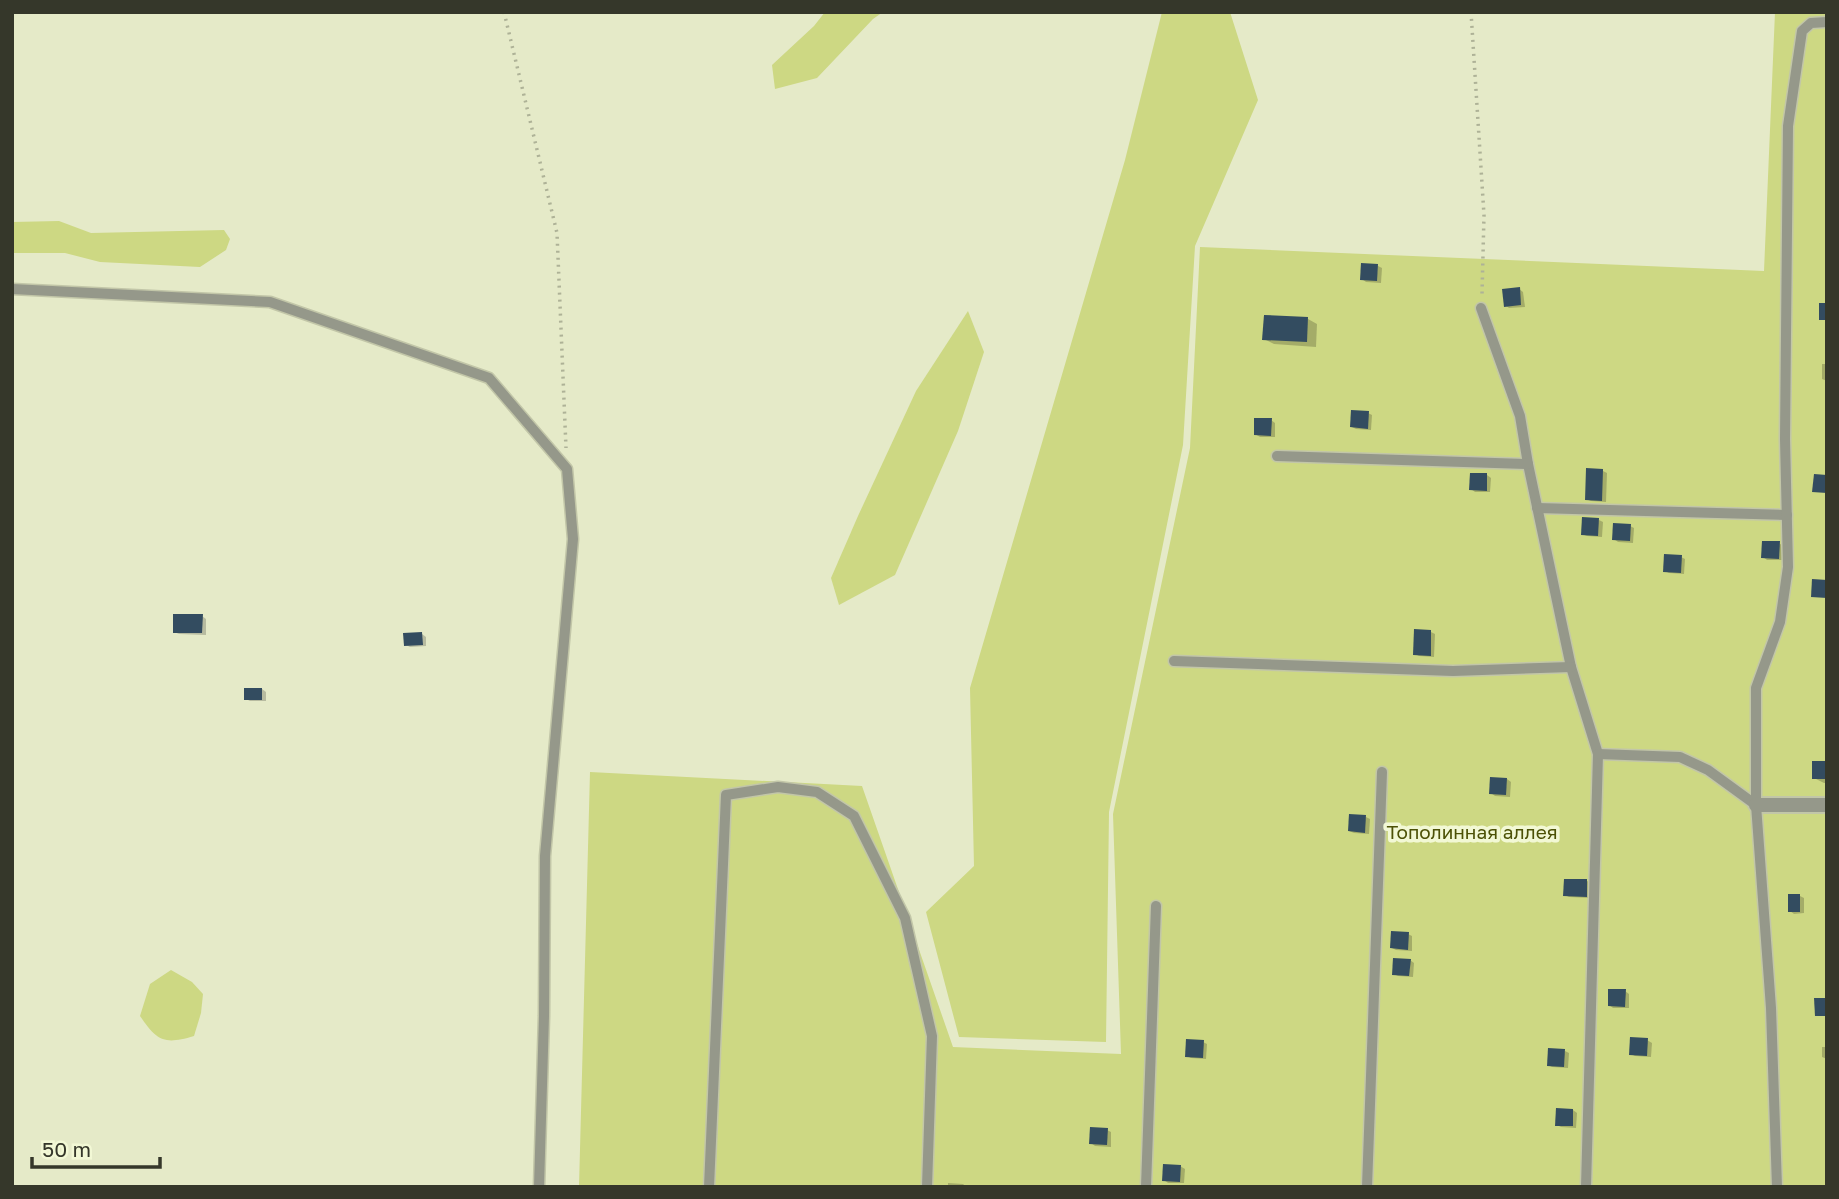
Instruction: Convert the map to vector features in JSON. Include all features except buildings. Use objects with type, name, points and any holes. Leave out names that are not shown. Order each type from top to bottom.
[{"type":"street","points":[[1756,805],[1827,805]]},
{"type":"lane","points":[[1777,1187],[1771,1008],[1756,805],[1756,688],[1780,622],[1788,568],[1785,439],[1788,126],[1802,32],[1811,23],[1827,22]]},
{"type":"lane","points":[[12,289],[270,302],[489,378],[566,469],[573,539],[545,856],[539,1187]]},
{"type":"lane","points":[[1481,308],[1520,415],[1571,667],[1598,754],[1586,1187]]},
{"type":"lane","points":[[1277,456],[1528,464]]},
{"type":"lane","points":[[1537,508],[1787,515]]},
{"type":"lane","points":[[1174,661],[1453,671],[1571,667]]},
{"type":"lane","points":[[1598,754],[1680,758],[1708,770],[1756,805]]},
{"type":"lane","points":[[1367,1187],[1382,772]]},
{"type":"lane","points":[[709,1187],[726,795],[778,787],[817,792],[854,816],[905,918],[932,1036],[927,1187]]},
{"type":"lane","points":[[1146,1187],[1156,906]]},
{"type":"path","points":[[504,12],[557,233],[566,469]]},
{"type":"path","points":[[1471,12],[1484,215],[1481,308]]},
{"type":"green space","points":[[825,12],[883,12],[873,19],[817,78],[775,89],[772,65],[814,26]]},
{"type":"green space","points":[[1162,12],[1230,12],[1258,100],[1195,246],[1183,445],[1109,812],[1106,1042],[959,1037],[926,912],[974,866],[970,688],[1125,160]]},
{"type":"green space","name":"Тополинная аллея","points":[[1775,12],[1827,12],[1827,1187],[579,1187],[590,772],[862,786],[953,1047],[1121,1054],[1113,814],[1190,448],[1200,247],[1764,271]]},
{"type":"green space","points":[[59,221],[91,233],[224,230],[230,239],[226,250],[200,267],[100,262],[65,253],[12,253],[12,222]]},
{"type":"green space","points":[[968,311],[984,352],[958,431],[895,575],[839,605],[831,578],[858,516],[916,391]]},
{"type":"green space","points":[[171,970],[192,982],[203,994],[194,1036],[175,1040],[157,1036],[140,1016],[150,984]]}]
